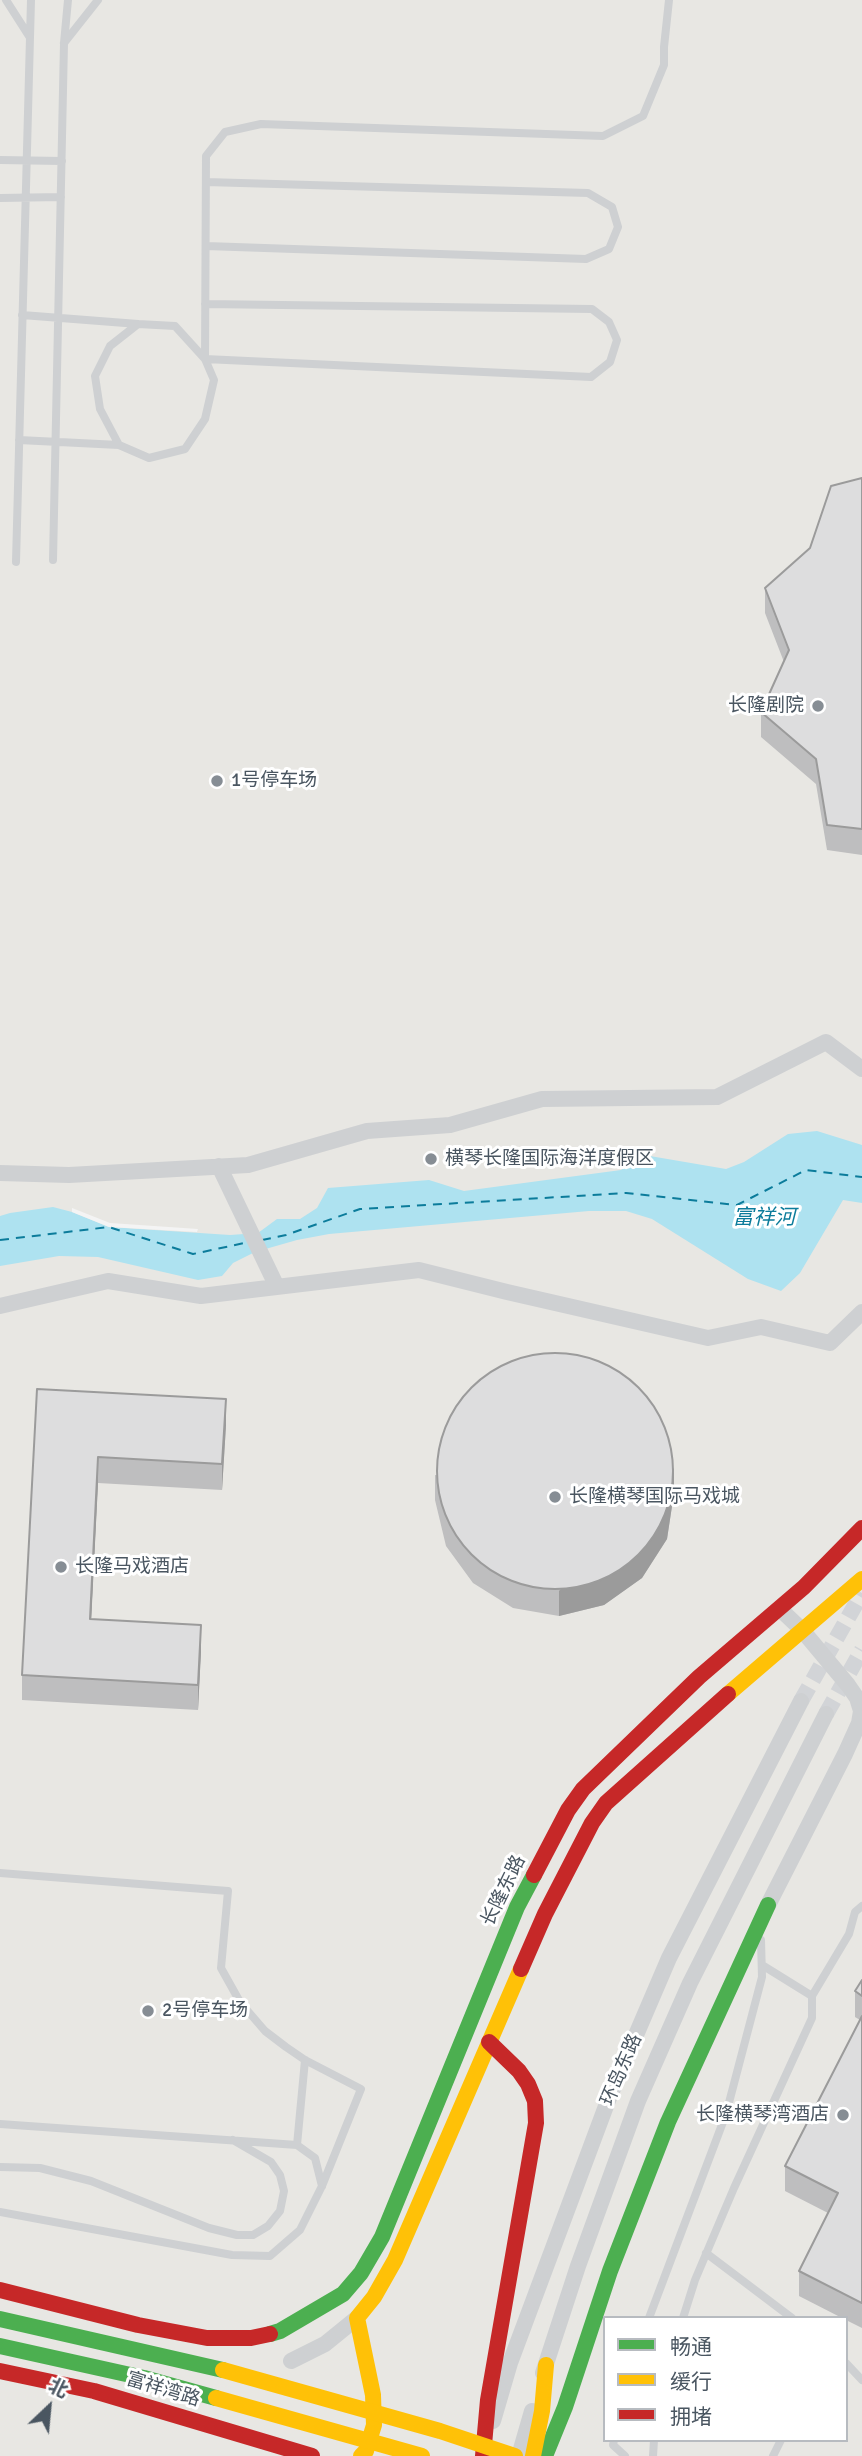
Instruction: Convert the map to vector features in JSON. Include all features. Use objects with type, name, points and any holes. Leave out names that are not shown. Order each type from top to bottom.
[{"type":"main road","name":"长隆东路","points":[[0,2290],[138,2325],[207,2338],[251,2339],[280,2331],[343,2294],[362,2273],[382,2237],[517,1907],[568,1810],[583,1789],[699,1677],[780,1609],[862,1528]]},
{"type":"main road","points":[[361,2456],[366,2451],[374,2425],[374,2405],[357,2318],[374,2297],[395,2260],[545,1914],[592,1823],[606,1803],[717,1703],[862,1579]]},
{"type":"main road","points":[[545,2456],[565,2407],[610,2271],[668,2122],[768,1905]]},
{"type":"main road","points":[[484,2456],[488,2400],[536,2123],[535,2101],[528,2084],[519,2071],[489,2042]]},
{"type":"main road","points":[[0,2319],[223,2370],[440,2431],[517,2456]]},
{"type":"main road","points":[[0,2346],[144,2378],[422,2456]]},
{"type":"main road","points":[[533,2456],[542,2411],[546,2365]]},
{"type":"main road","name":"富祥湾路","points":[[0,2371],[94,2391],[312,2456]]},
{"type":"street","points":[[0,1173],[69,1175],[248,1165],[367,1131],[450,1125],[542,1099],[717,1097],[827,1042],[862,1069]]},
{"type":"street","points":[[219,1166],[277,1287]]},
{"type":"street","points":[[0,1306],[108,1281],[201,1296],[419,1270],[708,1338],[761,1327],[830,1343],[862,1312]]},
{"type":"street","points":[[768,1905],[859,1723],[861,1711],[857,1698],[848,1685],[802,1630],[780,1609]]},
{"type":"street","name":"环岛东路","points":[[484,2456],[510,2363],[609,2098],[669,1958],[801,1700]]},
{"type":"street","name":"环岛东路","points":[[517,2456],[582,2255],[638,2101],[690,1983],[826,1714]]},
{"type":"street","points":[[291,2361],[325,2344],[357,2318]]},
{"type":"lane","points":[[6,0],[29,37]]},
{"type":"lane","points":[[16,562],[31,0]]},
{"type":"lane","points":[[53,560],[64,43],[68,0]]},
{"type":"lane","points":[[64,43],[98,0]]},
{"type":"lane","points":[[205,359],[206,156],[225,131],[261,124],[603,136],[643,116],[664,65],[669,0]]},
{"type":"lane","points":[[0,160],[62,161]]},
{"type":"lane","points":[[206,182],[589,193],[612,207],[618,227],[609,249],[586,259],[206,246]]},
{"type":"lane","points":[[0,198],[61,197]]},
{"type":"lane","points":[[205,304],[592,309],[609,322],[617,340],[610,362],[591,377],[205,359]]},
{"type":"lane","points":[[19,440],[119,445],[149,458],[185,449],[205,419],[214,380],[205,359],[175,326],[22,315]]},
{"type":"lane","points":[[119,445],[100,409],[95,376],[110,346],[138,324]]},
{"type":"lane","points":[[0,1873],[228,1891],[221,1968],[240,2002],[265,2031],[306,2060],[361,2088],[322,2186],[300,2230],[270,2256],[233,2255],[0,2212]]},
{"type":"lane","points":[[650,2316],[726,2114],[762,1977],[760,1955],[768,1905]]},
{"type":"lane","points":[[685,2316],[706,2253],[767,2112],[812,2018],[812,1996],[849,1934],[855,1912],[862,1906]]},
{"type":"lane","points":[[762,1965],[812,1996]]},
{"type":"lane","points":[[298,2145],[306,2060]]},
{"type":"lane","points":[[0,2124],[298,2145],[315,2158],[322,2186]]},
{"type":"lane","points":[[0,2167],[40,2168],[92,2181],[209,2228],[237,2235],[253,2235],[268,2226],[280,2211],[284,2191],[280,2175],[271,2162],[233,2140]]},
{"type":"lane","points":[[706,2253],[789,2316]]},
{"type":"lane","points":[[848,2365],[862,2380]]},
{"type":"lane","points":[[614,2442],[613,2445],[625,2456]]},
{"type":"shaded area","name":"横琴长隆国际海洋度假区","points":[[0,0],[862,0],[862,2456],[0,2456]]},
{"type":"water","name":"富祥河","points":[[817,1131],[862,1145],[862,1203],[843,1200],[800,1273],[781,1291],[748,1279],[652,1219],[626,1211],[589,1211],[329,1234],[255,1252],[233,1263],[222,1276],[198,1280],[98,1257],[59,1256],[0,1266],[0,1216],[10,1213],[53,1207],[109,1227],[230,1235],[258,1233],[277,1219],[300,1219],[317,1208],[328,1188],[429,1180],[464,1191],[621,1170],[644,1155],[726,1169],[744,1162],[788,1134]]},
{"type":"pier","points":[[72,1208],[110,1223],[198,1229],[197,1232],[109,1227],[72,1212]]},
{"type":"building","name":"长隆剧院","points":[[862,478],[862,829],[827,825],[816,759],[761,712],[789,650],[765,588],[810,548],[831,486]]},
{"type":"building","name":"长隆横琴国际马戏城","points":[[555,1353],[578,1355],[611,1367],[630,1380],[646,1396],[659,1415],[668,1437],[673,1471],[671,1494],[659,1527],[646,1546],[630,1562],[611,1575],[589,1584],[555,1589],[532,1587],[499,1575],[480,1562],[464,1546],[451,1527],[442,1505],[437,1471],[439,1448],[451,1415],[464,1396],[480,1380],[499,1367],[521,1358]]},
{"type":"building","name":"长隆马戏酒店","points":[[37,1389],[226,1399],[222,1464],[98,1457],[90,1619],[201,1625],[198,1685],[22,1675]]},
{"type":"building","points":[[862,1980],[862,1996],[855,1991]]},
{"type":"building","name":"长隆横琴湾酒店","points":[[862,2016],[862,2303],[799,2271],[838,2193],[785,2166]]},
{"type":"ferry route","points":[[262,1240],[286,1235],[360,1209],[626,1193],[737,1205],[806,1170],[862,1177]]},
{"type":"ferry route","points":[[0,1240],[109,1227],[193,1254],[249,1242]]},
{"type":"tunnel","points":[[801,1701],[862,1593]]},
{"type":"tunnel","points":[[826,1714],[862,1650]]},
{"type":"traffic: fast","points":[[270,2334],[280,2331],[343,2294],[361,2273],[382,2237],[517,1907],[534,1875]]},
{"type":"traffic: fast","points":[[545,2456],[565,2407],[610,2271],[668,2122],[768,1905]]},
{"type":"traffic: fast","points":[[0,2319],[223,2370]]},
{"type":"traffic: fast","points":[[0,2346],[144,2378],[216,2398]]},
{"type":"traffic: slow","points":[[728,1694],[862,1579]]},
{"type":"traffic: slow","points":[[361,2456],[366,2451],[374,2425],[373,2395],[357,2318],[374,2297],[395,2260],[521,1969]]},
{"type":"traffic: slow","points":[[533,2456],[542,2411],[546,2365]]},
{"type":"traffic: slow","points":[[223,2370],[440,2431],[515,2456]]},
{"type":"traffic: slow","points":[[216,2398],[422,2456]]},
{"type":"traffic: jam","points":[[534,1875],[568,1810],[583,1789],[699,1677],[804,1587],[862,1528]]},
{"type":"traffic: jam","points":[[521,1969],[545,1914],[592,1823],[606,1803],[728,1694]]},
{"type":"traffic: jam","points":[[483,2456],[488,2400],[536,2123],[535,2101],[528,2084],[519,2071],[489,2042]]},
{"type":"traffic: jam","points":[[0,2290],[138,2325],[207,2338],[251,2338],[270,2334]]},
{"type":"traffic: jam","points":[[0,2371],[94,2391],[312,2456]]},
{"type":"place","name":"长隆剧院","points":[[818,706]]},
{"type":"place","name":"1号停车场","points":[[217,781]]},
{"type":"place","name":"横琴长隆国际海洋度假区","points":[[431,1159]]},
{"type":"place","name":"长隆横琴国际马戏城","points":[[555,1497]]},
{"type":"place","name":"长隆马戏酒店","points":[[61,1567]]},
{"type":"place","name":"2号停车场","points":[[148,2011]]},
{"type":"place","name":"长隆横琴湾酒店","points":[[843,2115]]}]
